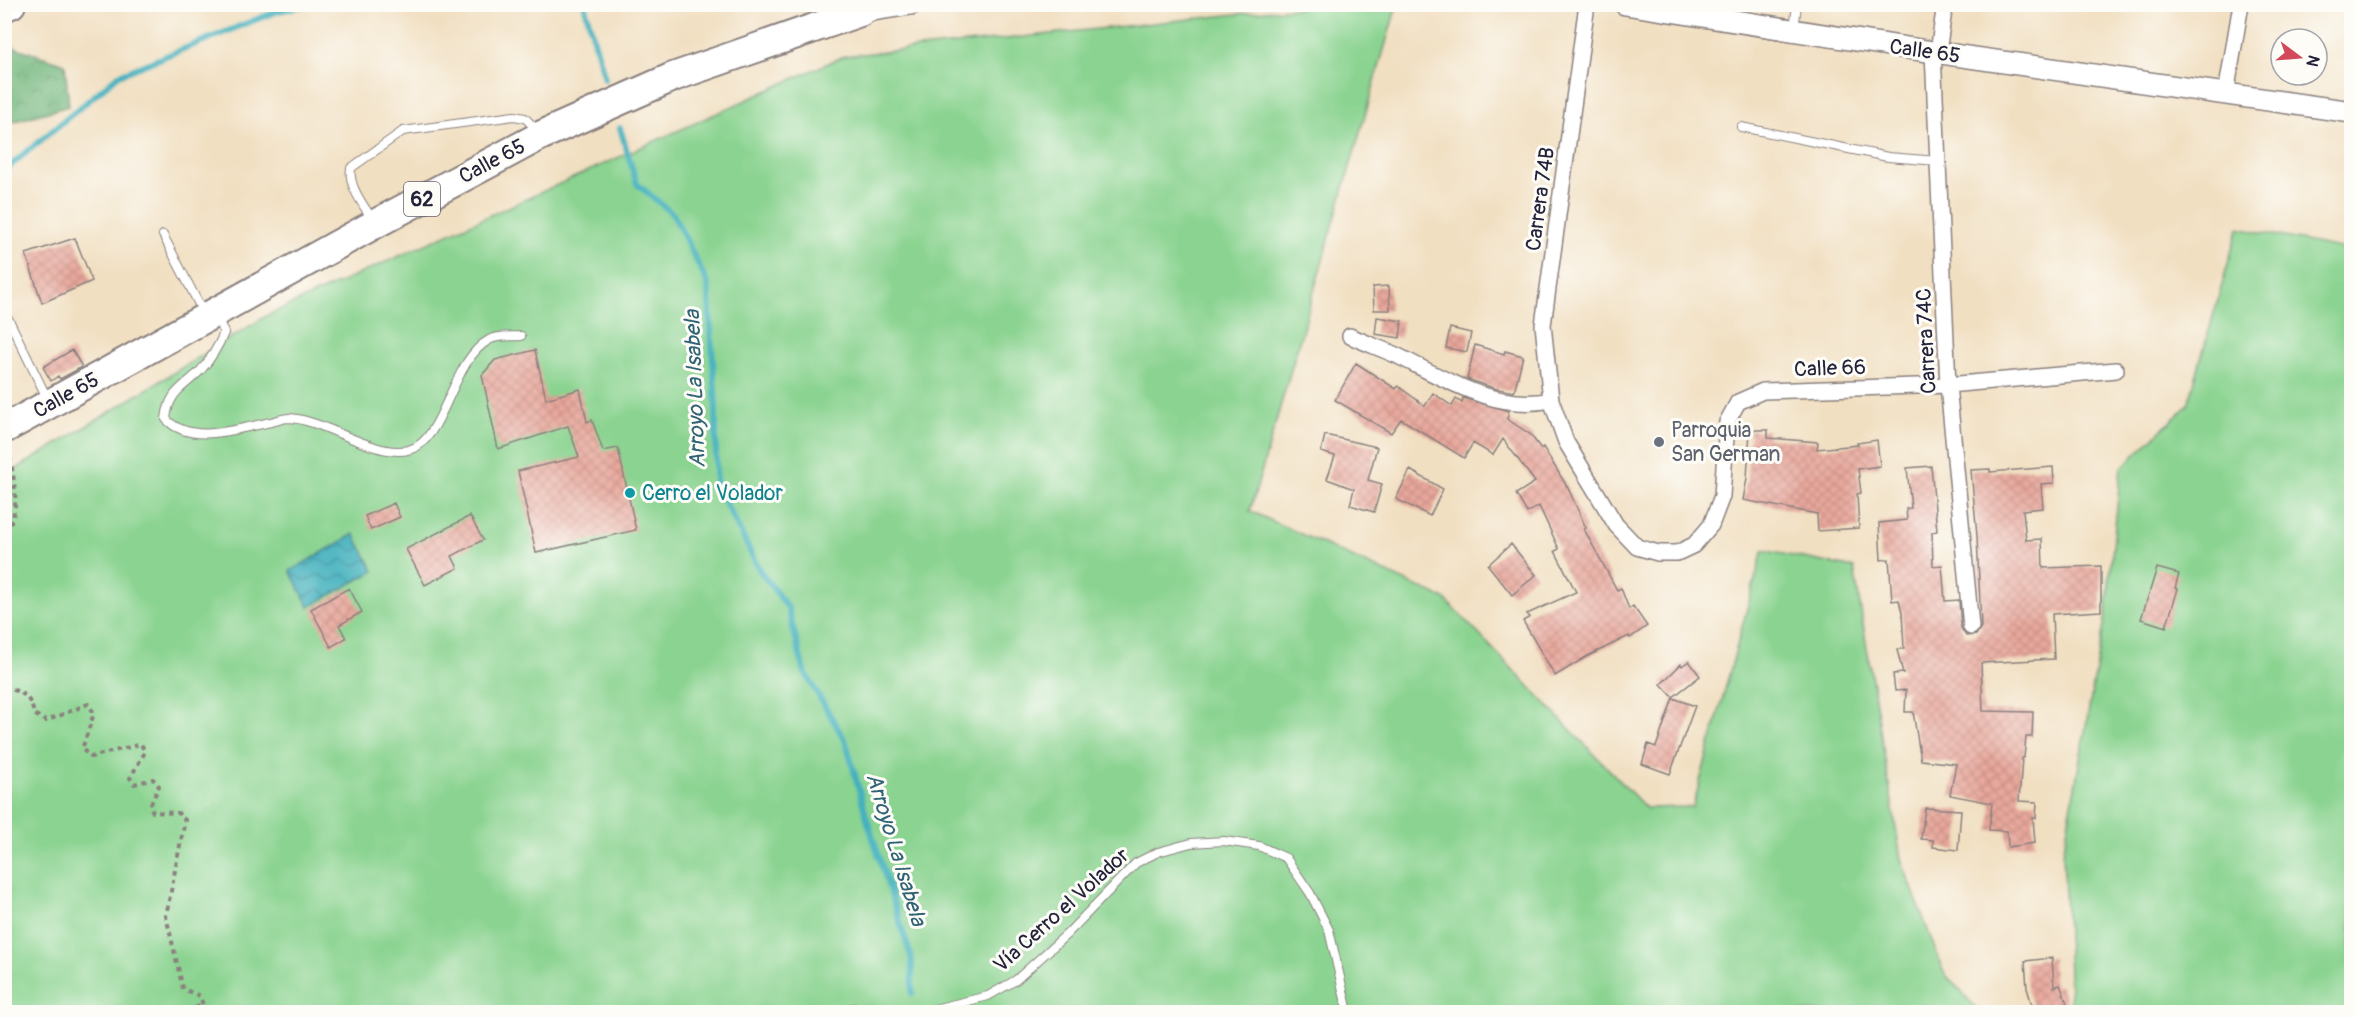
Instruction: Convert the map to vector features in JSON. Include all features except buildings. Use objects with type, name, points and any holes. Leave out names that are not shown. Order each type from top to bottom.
[{"type":"highway","points":[[4,7],[11,4]]},
{"type":"highway","name":"Calle 65","points":[[5,429],[375,224],[542,135],[673,77],[866,8]]},
{"type":"main road","name":"Calle 65","points":[[866,8],[911,4]]},
{"type":"main road","name":"Calle 65","points":[[1625,4],[2352,112]]},
{"type":"street","name":"Carrera 74B","points":[[1587,4],[1543,325],[1551,400],[1566,442],[1616,525],[1637,547],[1658,553]]},
{"type":"street","name":"Carrera 74C","points":[[1945,4],[1936,52],[1938,161],[1948,385],[1971,627]]},
{"type":"street","points":[[2226,94],[2241,4]]},
{"type":"street","points":[[1350,336],[1473,392],[1523,403],[1551,400]]},
{"type":"street","name":"Calle 66","points":[[1658,553],[1677,553],[1694,545],[1711,525],[1722,496],[1727,422],[1738,402],[1763,391],[1948,385],[2116,370]]},
{"type":"lane","points":[[1794,30],[1797,4]]},
{"type":"lane","points":[[375,224],[352,184],[351,168],[403,130],[514,116],[525,118],[542,135]]},
{"type":"lane","points":[[1741,127],[1888,158],[1938,161]]},
{"type":"lane","points":[[163,236],[224,333],[218,348],[202,369],[177,391],[168,405],[166,419],[173,426],[191,433],[215,433],[288,418],[335,430],[382,450],[395,453],[409,451],[421,444],[433,429],[452,390],[477,349],[490,339],[521,336]]},
{"type":"lane","points":[[9,320],[50,404]]},
{"type":"lane","name":"Vía Cerro el Volador","points":[[835,1012],[853,1008],[870,1008],[922,1012],[988,996],[1016,980],[1050,950],[1137,863],[1158,852],[1191,843],[1224,841],[1259,846],[1286,858],[1310,892],[1329,930],[1348,1012]]},
{"type":"path","points":[[4,531],[13,524],[16,510],[5,429]]},
{"type":"path","points":[[4,687],[23,692],[32,702],[34,714],[46,722],[88,704],[94,713],[82,749],[91,757],[141,744],[145,752],[130,778],[134,784],[153,779],[159,786],[150,806],[153,812],[178,813],[185,820],[166,916],[183,988],[200,996],[203,1005],[189,1012]]},
{"type":"green space","name":"Cerro el Volador","points":[[1332,4],[1397,5],[1250,511],[1445,599],[1646,808],[1693,807],[1763,550],[1854,568],[1901,859],[1944,973],[1980,1012],[5,1012],[5,476],[268,315],[844,56]]},
{"type":"green space","points":[[5,44],[65,64],[69,106],[5,124]]},
{"type":"green space","points":[[2238,228],[2351,250],[2351,1012],[2071,1012],[2063,854],[2106,614],[2121,468],[2188,405]]},
{"type":"water","points":[[354,534],[374,571],[309,607],[290,571]]},
{"type":"waterway","points":[[4,171],[119,75],[275,12],[309,4]]},
{"type":"waterway","name":"Arroyo La Isabela","points":[[584,4],[605,79]]},
{"type":"waterway","name":"Arroyo La Isabela","points":[[620,128],[637,184],[673,214],[708,284],[716,406],[716,484],[760,571],[788,608],[804,671],[846,742],[867,819],[912,960],[912,993]]},
{"type":"place","name":"Parroquia San German","points":[[1659,442]]},
{"type":"place","name":"Cerro el Volador","points":[[630,493]]}]
